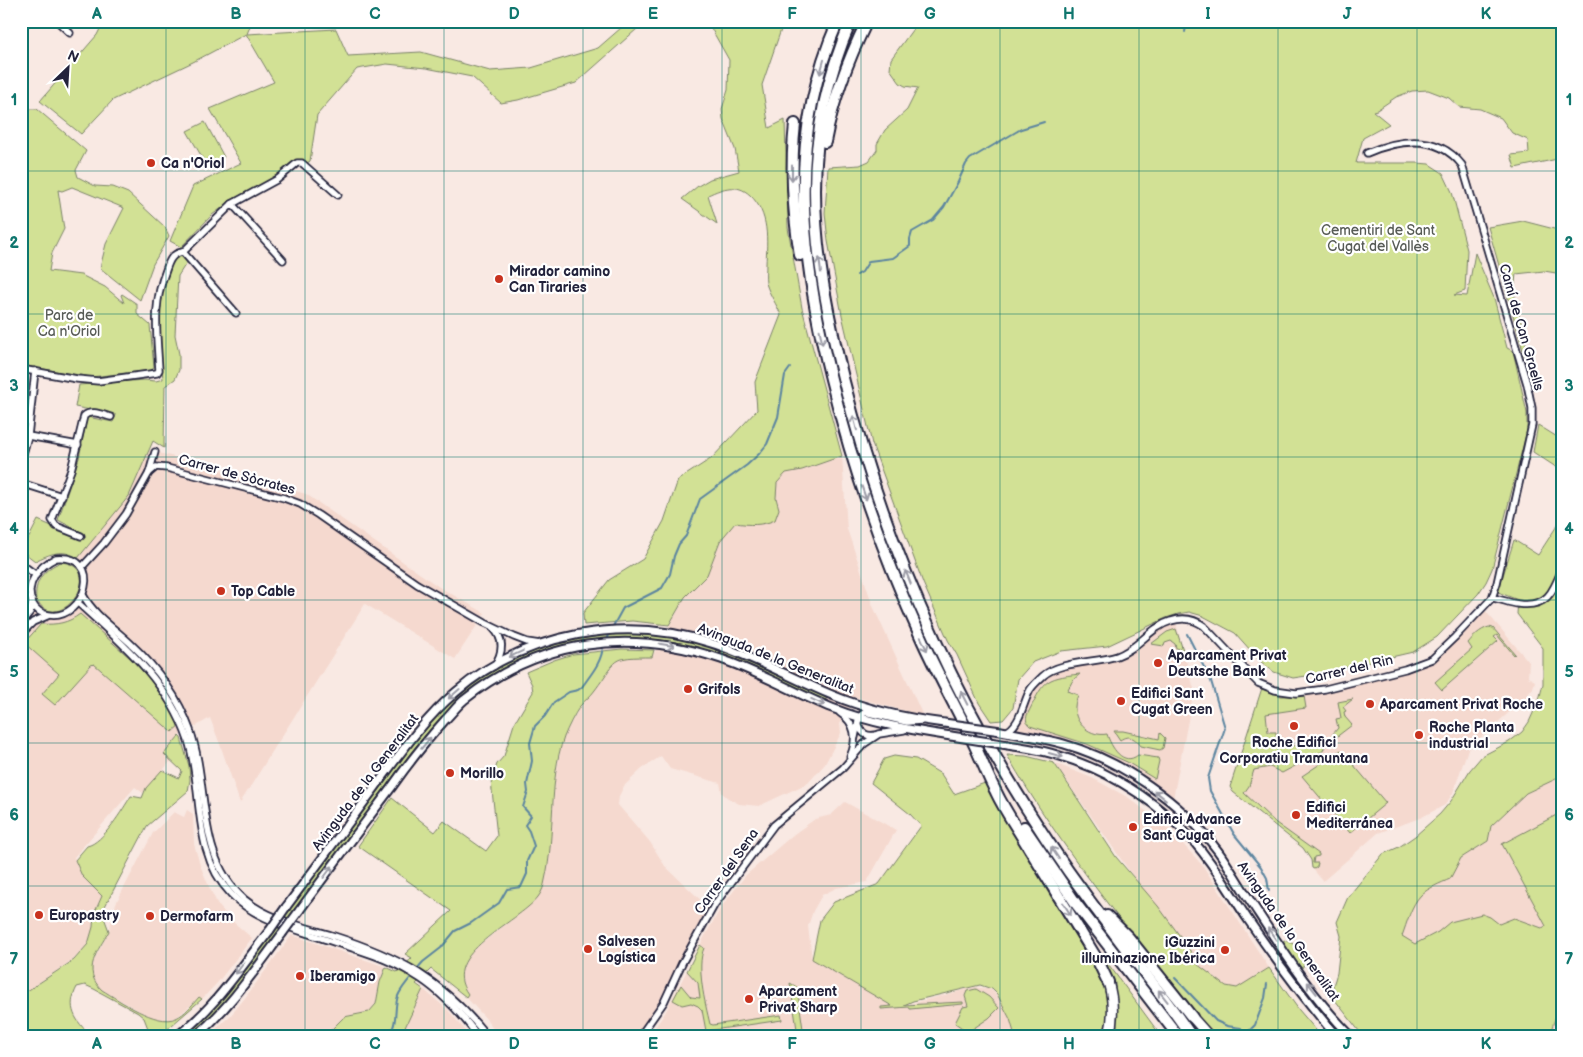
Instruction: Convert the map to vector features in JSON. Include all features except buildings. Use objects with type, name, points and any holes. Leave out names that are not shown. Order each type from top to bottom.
[{"type":"highway","points":[[838,21],[824,58],[815,92],[805,156],[803,219],[812,289],[836,398],[872,514],[895,578],[922,640],[996,794],[1098,962],[1108,982],[1113,1007],[1112,1022],[1108,1036]]},
{"type":"highway","points":[[851,21],[832,75],[824,108],[816,159],[816,207],[820,262],[836,351],[861,444],[896,547],[934,638],[974,717],[1025,806],[1084,892],[1191,1036]]},
{"type":"highway","points":[[816,207],[825,143],[834,103],[848,63],[867,21]]},
{"type":"highway","points":[[795,124],[792,173],[793,201],[802,267],[812,289]]},
{"type":"highway","points":[[974,745],[1020,821],[1057,877],[1178,1036]]},
{"type":"highway","points":[[1084,892],[1129,938],[1209,1036]]},
{"type":"street","points":[[21,28],[28,21]]},
{"type":"street","points":[[57,21],[70,33]]},
{"type":"street","name":"Camí de Can Graells","points":[[1367,153],[1386,145],[1422,141],[1438,146],[1454,155],[1462,165],[1527,384],[1532,408],[1532,425],[1492,598]]},
{"type":"street","points":[[158,379],[155,316],[158,290],[171,258],[178,252],[183,252],[232,204],[278,179],[297,163],[302,163],[338,195]]},
{"type":"street","points":[[232,204],[283,260]]},
{"type":"street","points":[[183,252],[236,313]]},
{"type":"street","points":[[21,369],[98,381],[152,374],[157,373],[159,370]]},
{"type":"street","points":[[21,461],[28,436],[35,371]]},
{"type":"street","points":[[81,536],[53,523],[52,520],[62,496],[86,413],[91,412],[111,417]]},
{"type":"street","points":[[28,436],[78,445]]},
{"type":"street","points":[[82,568],[104,544],[126,514],[149,473],[155,452]]},
{"type":"street","name":"Carrer de Sòcrates","points":[[149,473],[156,467],[167,468],[284,498],[300,504],[416,584],[491,626],[521,640],[540,644]]},
{"type":"street","points":[[21,483],[62,496]]},
{"type":"street","points":[[21,623],[30,612],[32,601],[30,589],[36,575],[48,562],[56,558],[71,559],[82,568],[86,579],[83,595],[78,603],[63,613],[37,619],[21,634]]},
{"type":"street","points":[[21,564],[36,575]]},
{"type":"street","points":[[1492,598],[1516,604],[1544,601],[1551,594],[1562,569]]},
{"type":"street","points":[[83,595],[93,610],[151,664],[170,688],[182,711],[190,729],[197,754],[204,793],[207,826],[214,856],[227,880],[236,891],[246,900],[270,914],[364,946],[422,977],[453,998],[487,1036]]},
{"type":"street","name":"Carrer del Rin","points":[[1016,724],[1031,689],[1045,674],[1060,667],[1101,661],[1126,653],[1158,627],[1170,621],[1183,618],[1197,621],[1258,682],[1275,690],[1296,693],[1326,689],[1405,669],[1432,659],[1492,598]]},
{"type":"street","points":[[32,601],[38,610],[50,615]]},
{"type":"street","points":[[78,603],[148,670],[165,692],[176,713],[188,741],[193,761],[206,848],[216,874],[229,892],[246,908],[266,919],[401,965]]},
{"type":"street","points":[[491,626],[502,642],[501,653],[494,666]]},
{"type":"street","name":"Avinguda de la Generalitat","points":[[177,1036],[211,1005],[270,930],[410,740],[456,692],[468,682],[514,654],[540,644],[570,636],[624,630],[660,630],[713,643],[832,695],[888,714],[1066,744],[1105,760],[1146,784],[1178,809],[1218,851],[1300,974],[1351,1036]]},
{"type":"street","name":"Avinguda de la Generalitat","points":[[196,1036],[220,1014],[282,934],[407,765],[463,701],[494,679],[533,659],[590,644],[618,641],[655,643],[691,649],[724,660],[833,708],[859,717],[893,726],[1008,745],[1060,756],[1100,771],[1122,783],[1153,803],[1179,826],[1213,866],[1280,966],[1336,1036]]},
{"type":"street","points":[[833,708],[844,715],[850,722],[855,738]]},
{"type":"street","points":[[859,717],[865,712],[908,722],[923,720]]},
{"type":"street","name":"Carrer del Sena","points":[[843,768],[855,746],[859,717]]},
{"type":"street","points":[[1003,732],[1016,724],[1016,728],[1026,736]]},
{"type":"street","name":"Carrer del Sena","points":[[859,726],[861,732],[870,736],[900,730],[935,734]]},
{"type":"street","name":"Carrer del Sena","points":[[640,1036],[664,1002],[684,960],[715,904],[774,825],[843,768],[864,744],[879,734]]},
{"type":"street","points":[[422,977],[463,1016],[478,1036]]},
{"type":"shaded area","points":[[149,450],[306,494],[439,587],[485,613],[455,659],[365,604],[240,803],[210,718],[179,736],[164,754],[171,761],[143,793],[135,787],[74,857],[82,876],[102,896],[94,914],[93,927],[88,944],[74,959],[21,995],[21,624],[129,496]]},
{"type":"shaded area","points":[[842,456],[847,529],[873,606],[923,716],[855,697],[840,724],[841,733],[825,764],[808,783],[759,806],[739,804],[728,798],[722,793],[720,783],[670,769],[661,756],[642,769],[624,786],[619,796],[618,805],[650,842],[665,866],[711,910],[664,1002],[640,1036],[497,1036],[488,1021],[466,997],[468,994],[464,988],[461,975],[462,966],[465,959],[474,949],[527,908],[542,891],[549,855],[555,780],[560,752],[564,736],[580,707],[616,661],[624,657],[652,657],[685,597],[707,575],[720,541],[735,523],[750,525],[779,509],[776,498],[777,483],[786,472],[802,470]]},
{"type":"shaded area","points":[[1483,608],[1529,662],[1528,677],[1535,681],[1533,688],[1524,699],[1468,749],[1453,793],[1445,805],[1420,818],[1378,833],[1323,881],[1312,868],[1311,860],[1303,848],[1233,792],[1230,787],[1263,684],[1296,693],[1325,689],[1432,659]]},
{"type":"shaded area","points":[[1175,620],[1194,689],[1172,804],[1105,760],[1021,733],[1016,728],[1031,689],[1045,674],[1060,667],[1116,656],[1158,627]]},
{"type":"shaded area","points":[[1054,763],[1092,778],[1129,798],[1169,829],[1203,866],[1269,968],[1220,1001]]},
{"type":"shaded area","points":[[1562,772],[1562,1036],[1390,1036],[1397,937],[1419,892],[1458,860],[1488,841],[1491,826],[1526,793],[1558,778]]},
{"type":"shaded area","points":[[845,802],[896,830],[867,882],[836,888],[822,895],[813,911],[808,926],[812,959],[893,1006],[902,1006],[975,987],[989,989],[993,991],[1004,1006],[1015,1036],[649,1036],[665,1013],[722,906],[746,875],[794,834],[815,819],[831,815]]},
{"type":"shaded area","points":[[187,810],[193,814],[194,844],[200,865],[218,905],[231,920],[252,938],[218,982],[202,999],[199,998],[177,1017],[170,1020],[160,1020],[150,1017],[102,990],[93,979],[91,971],[92,964],[109,931],[116,903],[153,833],[174,812],[184,817]]},
{"type":"shaded area","points":[[292,935],[386,967],[380,982],[376,1004],[369,1012],[344,1017],[325,1036],[208,1036],[231,1015]]},
{"type":"shaded area","points":[[423,989],[448,1010],[470,1036],[401,1036]]},
{"type":"green space","points":[[104,21],[252,21],[247,34],[336,29],[348,56],[421,52],[490,71],[531,68],[598,48],[629,21],[646,21],[576,83],[501,103],[472,77],[426,68],[387,64],[357,69],[317,115],[310,161],[306,164],[299,160],[292,163],[276,176],[230,202],[212,215],[181,247],[170,241],[193,186],[241,163],[210,109],[274,82],[246,34],[193,62],[113,100],[81,134],[40,101],[97,35]]},
{"type":"green space","points":[[707,21],[784,21],[762,85],[769,128],[785,120],[788,228],[802,308],[842,456],[802,470],[786,473],[777,483],[776,498],[779,509],[775,520],[755,524],[735,523],[720,541],[707,575],[685,597],[669,625],[632,621],[584,625],[583,613],[609,580],[643,559],[664,521],[678,480],[712,458],[757,410],[755,382],[781,315],[766,283],[766,228],[761,210],[756,202],[745,191],[735,188],[719,190],[708,195],[717,224],[682,199],[710,179],[739,171],[735,149],[723,119],[722,109],[728,90],[729,60]]},
{"type":"green space","name":"Cementiri de Sant Cugat del Vallès","points":[[920,21],[1562,21],[1562,158],[1515,168],[1511,155],[1529,153],[1528,140],[1512,133],[1501,118],[1480,109],[1459,107],[1449,98],[1428,90],[1412,91],[1396,97],[1373,111],[1389,124],[1363,138],[1356,163],[1429,164],[1443,173],[1452,192],[1467,250],[1465,291],[1454,295],[1467,296],[1475,253],[1494,298],[1507,348],[1513,351],[1527,413],[1527,430],[1492,569],[1478,594],[1437,637],[1413,652],[1293,678],[1274,672],[1260,661],[1235,633],[1203,616],[1189,612],[1178,614],[1107,646],[1061,651],[1033,662],[1018,679],[1013,708],[1003,720],[991,721],[979,703],[923,583],[872,444],[842,315],[828,241],[825,213],[828,167],[860,165],[869,161],[877,150],[877,144],[885,130],[907,110],[918,88],[905,86],[900,83],[890,69],[891,59]]},
{"type":"green space","name":"Parc de Ca n'Oriol","points":[[21,109],[37,109],[86,151],[76,170],[78,177],[95,186],[113,187],[128,193],[165,227],[169,236],[153,264],[140,300],[100,268],[106,244],[124,208],[72,187],[62,191],[58,190],[64,229],[52,253],[49,271],[81,275],[105,287],[124,303],[122,294],[137,304],[137,314],[150,325],[154,367],[152,370],[91,377],[21,365]]},
{"type":"green space","points":[[205,122],[224,157],[207,166],[187,131]]},
{"type":"green space","points":[[1523,221],[1562,231],[1562,274],[1544,271],[1516,274],[1514,292],[1532,370],[1532,382],[1488,227]]},
{"type":"green space","points":[[182,256],[187,262],[178,276],[175,335],[179,354],[179,370],[175,379],[165,386],[164,448],[153,441],[129,496],[78,558],[67,553],[56,553],[35,561],[22,551],[38,520],[81,539],[85,534],[58,520],[79,458],[87,417],[113,422],[116,415],[75,407],[79,385],[163,379],[158,328],[159,305],[166,276],[173,259]]},
{"type":"green space","points":[[1538,425],[1562,440],[1562,471],[1533,452]]},
{"type":"green space","points":[[1562,518],[1562,772],[1558,778],[1526,793],[1491,826],[1488,841],[1461,858],[1450,879],[1421,895],[1412,909],[1402,936],[1415,944],[1438,932],[1450,922],[1482,914],[1499,924],[1514,918],[1542,928],[1546,926],[1502,844],[1562,812],[1562,871],[1556,889],[1562,891],[1562,998],[1549,1036],[1363,1036],[1335,1000],[1333,986],[1337,973],[1341,936],[1337,922],[1348,897],[1383,854],[1399,847],[1415,836],[1440,814],[1451,801],[1470,770],[1482,756],[1509,742],[1522,732],[1529,722],[1539,700],[1543,684],[1543,648],[1517,614],[1518,600],[1498,592],[1514,540],[1538,555]]},
{"type":"green space","points":[[61,562],[73,565],[79,572],[81,580],[80,589],[68,605],[60,610],[51,611],[42,607],[36,600],[37,587],[41,576]]},
{"type":"green space","points":[[80,614],[130,658],[148,677],[181,724],[172,732],[94,664],[55,705],[42,694],[59,674],[24,643],[41,624],[62,623]]},
{"type":"green space","points":[[1489,627],[1493,628],[1515,654],[1497,635],[1494,637],[1498,641],[1442,690],[1435,682],[1472,649],[1468,643],[1482,630]]},
{"type":"green space","points":[[1176,629],[1183,650],[1176,648],[1175,644],[1171,641],[1165,643],[1164,646],[1151,644],[1167,632]]},
{"type":"green space","points":[[620,633],[674,637],[710,646],[827,697],[825,701],[713,652],[691,645],[668,641],[604,640],[573,644],[543,652],[514,664],[462,698],[438,721],[405,761],[232,994],[201,1028],[191,1035],[183,1036],[213,1009],[305,890],[383,780],[419,734],[446,706],[484,676],[526,654],[571,640]]},
{"type":"green space","points":[[622,649],[654,650],[652,657],[622,659],[613,665],[573,717],[559,754],[548,862],[543,889],[528,907],[484,940],[472,953],[463,966],[462,979],[468,994],[466,997],[431,969],[416,984],[423,989],[401,1036],[325,1036],[344,1017],[369,1012],[376,1004],[380,982],[386,967],[397,972],[412,958],[405,954],[451,911],[358,846],[392,798],[435,832],[444,821],[486,851],[497,836],[491,781],[497,764],[504,756],[514,724],[533,692],[526,672],[573,654]]},
{"type":"green space","points":[[1080,674],[1073,680],[1067,691],[1078,695],[1075,713],[1080,724],[1095,733],[1107,734],[1118,754],[1127,759],[1138,755],[1158,758],[1155,779],[1127,762],[1087,744],[1028,724],[1026,720],[1027,715],[1037,695],[1046,684],[1058,677]]},
{"type":"green space","points":[[1262,688],[1281,696],[1304,696],[1306,708],[1266,714],[1268,732],[1276,732],[1276,746],[1325,745],[1323,751],[1282,773],[1270,767],[1254,770],[1249,786],[1244,793],[1276,823],[1319,854],[1319,856],[1314,857],[1313,863],[1318,863],[1314,869],[1312,868],[1311,860],[1303,848],[1233,792],[1230,787]]},
{"type":"green space","points":[[1353,699],[1343,707],[1346,711],[1344,712],[1345,717],[1352,725],[1333,738],[1332,735],[1338,728],[1336,719],[1341,718],[1338,702]]},
{"type":"green space","points":[[1114,731],[1123,731],[1159,739],[1160,733],[1165,738],[1163,748],[1160,750],[1141,746],[1129,737],[1120,740]]},
{"type":"green space","points":[[179,736],[189,766],[190,780],[188,791],[147,826],[102,912],[109,931],[96,953],[92,968],[96,983],[102,990],[128,1006],[159,1019],[168,1020],[176,1018],[185,1012],[199,997],[202,999],[164,1032],[161,1029],[154,1033],[149,1031],[144,1018],[138,1013],[85,985],[77,987],[72,1001],[72,1008],[81,1025],[91,1036],[21,1036],[21,995],[74,960],[88,944],[93,927],[94,914],[102,896],[82,876],[75,860],[87,846],[100,839],[118,817],[131,796],[142,798],[146,788],[162,770],[179,778],[182,771],[164,754]]},
{"type":"green space","points":[[1341,750],[1386,803],[1350,833],[1302,776]]},
{"type":"green space","points":[[1007,755],[1026,756],[1054,763],[1116,857],[1158,906],[1188,947],[1197,964],[1226,986],[1237,988],[1269,968],[1299,1010],[1321,1036],[1215,1036],[1198,1018],[1097,890],[1050,824]]},
{"type":"green space","points":[[894,756],[916,759],[941,774],[954,794],[985,783],[1102,981],[1108,1009],[1102,1036],[1015,1036],[1010,1019],[997,994],[992,989],[980,985],[913,1001],[904,1005],[963,1002],[963,1004],[910,1009],[909,1007],[881,1009],[881,1007],[892,1006],[812,959],[820,920],[834,902],[879,884],[921,826],[910,814],[871,783],[884,759]]},
{"type":"green space","points":[[1284,940],[1302,950],[1306,962],[1302,968],[1298,966],[1282,943]]},
{"type":"green space","points":[[700,945],[704,948],[701,975],[710,1024],[781,1015],[782,1020],[706,1031],[702,1010],[698,1006],[691,1003],[682,1005],[673,1000],[681,985],[691,997],[700,998],[698,983],[687,971]]},
{"type":"green space","points":[[1098,950],[1161,1036],[1113,1036],[1117,1027],[1115,983]]},
{"type":"green space","points":[[790,983],[797,987],[804,1036],[798,1036]]},
{"type":"green space","points":[[976,989],[989,997],[999,1008],[989,1018],[968,1032],[955,1023],[963,1007],[968,1006],[965,996],[967,991]]},
{"type":"waterway","points":[[1185,32],[1187,21]]},
{"type":"waterway","points":[[857,275],[862,272],[869,261],[893,258],[910,246],[912,232],[933,220],[944,207],[970,159],[1021,129],[1044,122]]},
{"type":"waterway","points":[[612,628],[623,608],[662,588],[670,574],[674,556],[679,544],[686,536],[700,499],[747,465],[767,444],[778,417],[785,375],[790,368]]},
{"type":"waterway","points":[[606,642],[610,633]]},
{"type":"waterway","points":[[1187,634],[1211,681],[1225,728],[1208,778],[1210,791],[1234,834],[1261,867],[1267,878],[1269,891]]},
{"type":"waterway","points":[[416,970],[441,948],[455,931],[471,923],[499,903],[507,889],[521,887],[527,874],[527,861],[534,846],[525,825],[531,816],[523,807],[528,792],[527,784],[532,761],[530,743],[535,726],[545,716],[554,702],[569,692],[582,687],[598,663],[603,646]]},
{"type":"waterway","points":[[383,1036],[394,1025],[398,996],[412,976]]},
{"type":"waterway","points":[[1175,978],[1216,1021],[1227,1026],[1241,1028],[1245,1034]]},
{"type":"waterway","points":[[1244,1036],[1255,1025],[1265,998],[1267,984]]},
{"type":"place","name":"Ca n'Oriol","points":[[151,163]]},
{"type":"place","name":"Mirador camino Can Tiraries","points":[[499,279]]},
{"type":"place","name":"Top Cable","points":[[221,591]]},
{"type":"place","name":"Aparcament Privat Deutsche Bank","points":[[1158,663]]},
{"type":"place","name":"Grifols","points":[[688,689]]},
{"type":"place","name":"Edifici Sant Cugat Green","points":[[1121,701]]},
{"type":"place","name":"Aparcament Privat Roche","points":[[1370,704]]},
{"type":"place","name":"Roche Edifici Corporatiu Tramuntana","points":[[1294,726]]},
{"type":"place","name":"Roche Planta industrial","points":[[1419,735]]},
{"type":"place","name":"Morillo","points":[[450,773]]},
{"type":"place","name":"Edifici Mediterránea","points":[[1296,815]]},
{"type":"place","name":"Edifici Advance Sant Cugat","points":[[1133,827]]},
{"type":"place","name":"Europastry","points":[[39,915]]},
{"type":"place","name":"Dermofarm","points":[[150,916]]},
{"type":"place","name":"Salvesen Logística","points":[[588,949]]},
{"type":"place","name":"iGuzzini illuminazione Ibérica","points":[[1225,950]]},
{"type":"place","name":"Iberamigo","points":[[300,976]]},
{"type":"place","name":"Aparcament Privat Sharp","points":[[749,999]]}]
